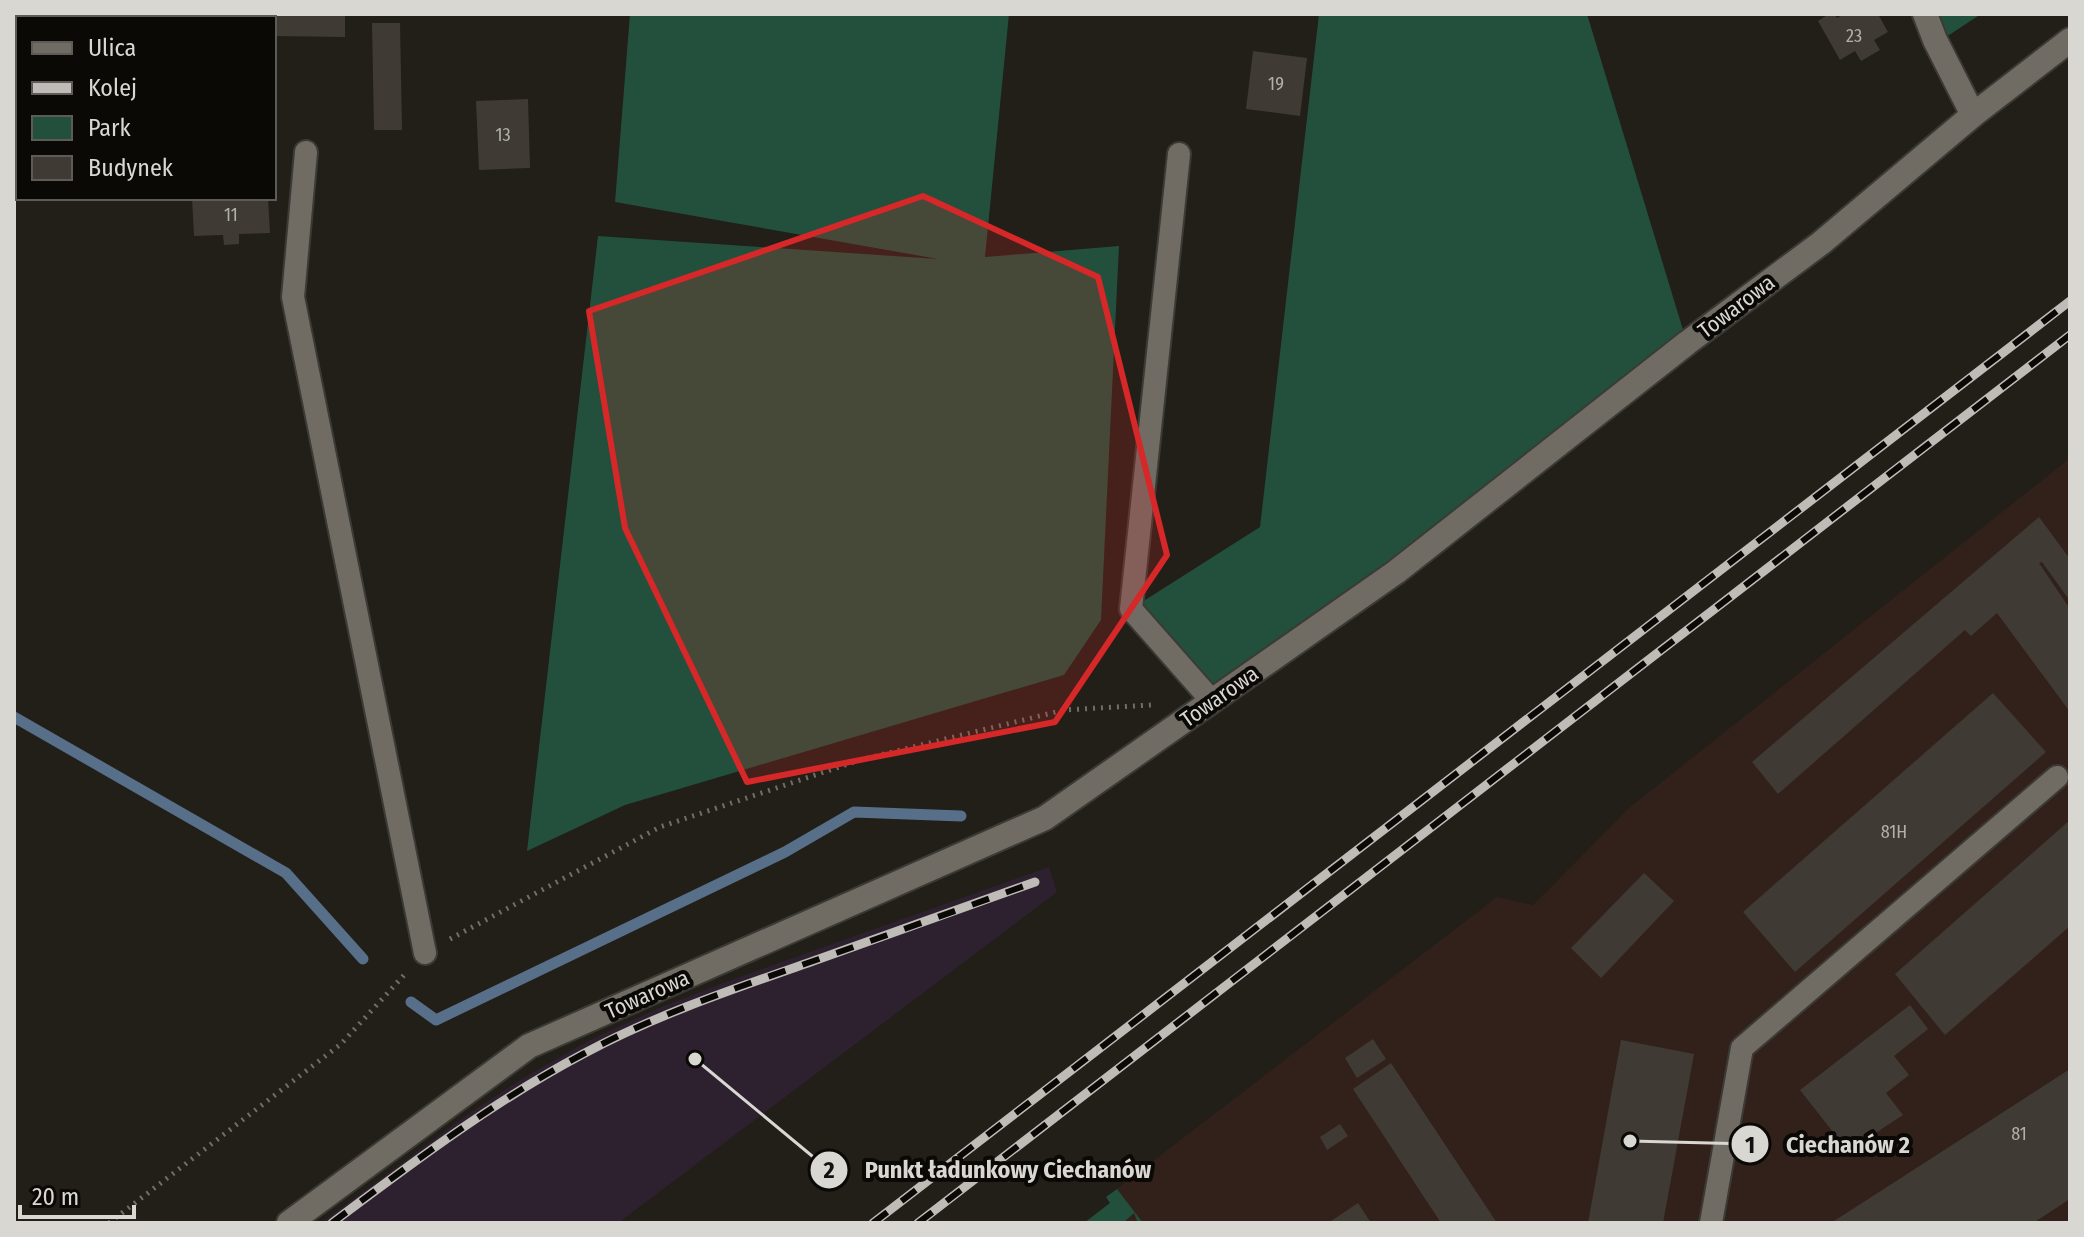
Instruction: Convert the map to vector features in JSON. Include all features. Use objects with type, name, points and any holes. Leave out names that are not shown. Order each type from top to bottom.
[{"type":"street","points":[[1925,14],[1973,115]]},
{"type":"street","name":"Towarowa","points":[[289,1223],[529,1046],[1045,818],[1396,572],[1687,343],[1821,243],[1973,115],[2070,40]]},
{"type":"lane","points":[[306,152],[293,297],[425,953]]},
{"type":"lane","points":[[1179,154],[1131,609],[1212,701]]},
{"type":"lane","points":[[1711,1223],[1742,1048],[2057,777]]},
{"type":"path","points":[[109,1223],[341,1044],[425,953],[660,827],[860,760],[1064,710],[1153,705]]},
{"type":"highlighted area","points":[[923,196],[1098,277],[1167,555],[1055,722],[747,782],[625,528],[589,311]]},
{"type":"shaded area","points":[[2070,458],[2070,1223],[1084,1223],[1110,1203],[1106,1197],[1497,897],[1533,905],[1629,808]]},
{"type":"shaded area","points":[[1049,867],[1057,892],[618,1223],[321,1223],[468,1114],[588,1041],[723,983]]},
{"type":"green space","points":[[630,14],[1009,14],[985,257],[1119,246],[1101,620],[1064,675],[625,805],[527,851],[598,236],[938,259],[615,202]]},
{"type":"green space","points":[[1319,14],[1587,14],[1687,343],[1212,701],[1131,609],[1260,527]]},
{"type":"green space","points":[[1935,14],[1981,14],[1943,39]]},
{"type":"green space","points":[[1117,1189],[1143,1223],[1138,1223],[1134,1213],[1123,1223],[1084,1223],[1110,1203],[1106,1197]]},
{"type":"building","points":[[345,14],[345,37],[276,36],[276,16],[244,16]]},
{"type":"building","points":[[1829,14],[1837,18],[1844,14],[1878,14],[1888,32],[1874,40],[1880,50],[1861,61],[1855,51],[1840,60],[1818,21]]},
{"type":"building","points":[[372,23],[400,23],[402,130],[374,130]]},
{"type":"building","points":[[1253,51],[1307,58],[1300,116],[1246,109]]},
{"type":"building","points":[[528,99],[530,168],[479,170],[476,101]]},
{"type":"building","points":[[192,200],[268,200],[270,233],[239,234],[239,244],[224,245],[223,235],[194,236]]},
{"type":"building","points":[[2039,517],[2070,559],[2070,601],[2042,562],[2039,563],[2070,609],[2070,712],[1997,613],[1971,636],[1965,630],[1778,794],[1752,762]]},
{"type":"building","points":[[1993,693],[2046,752],[1795,972],[1743,912]]},
{"type":"building","points":[[2070,820],[2070,926],[1945,1035],[1895,974]]},
{"type":"building","points":[[1644,873],[1674,901],[1601,978],[1571,948]]},
{"type":"building","points":[[1910,1005],[1928,1029],[1894,1056],[1909,1075],[1886,1093],[1903,1115],[1848,1151],[1800,1090]]},
{"type":"building","points":[[1373,1039],[1386,1059],[1357,1078],[1345,1058]]},
{"type":"building","points":[[1621,1040],[1694,1054],[1663,1223],[1588,1223]]},
{"type":"building","points":[[1391,1063],[1497,1223],[1441,1223],[1353,1089]]},
{"type":"building","points":[[2070,1069],[2070,1199],[2033,1223],[1831,1223]]},
{"type":"building","points":[[1340,1124],[1348,1136],[1327,1150],[1320,1137]]},
{"type":"building","points":[[1358,1203],[1371,1223],[1328,1223]]},
{"type":"waterway","points":[[14,717],[286,873],[363,959]]},
{"type":"waterway","points":[[411,1002],[436,1020],[785,852],[854,812],[961,816]]},
{"type":"railway","points":[[873,1223],[2070,301]]},
{"type":"railway","points":[[918,1223],[2070,335]]},
{"type":"railway","points":[[332,1223],[486,1112],[550,1072],[611,1040],[729,991],[1035,882]]},
{"type":"place","name":"Punkt ładunkowy Ciechanów","points":[[695,1059]]},
{"type":"place","name":"Ciechanów 2","points":[[1630,1141]]}]
